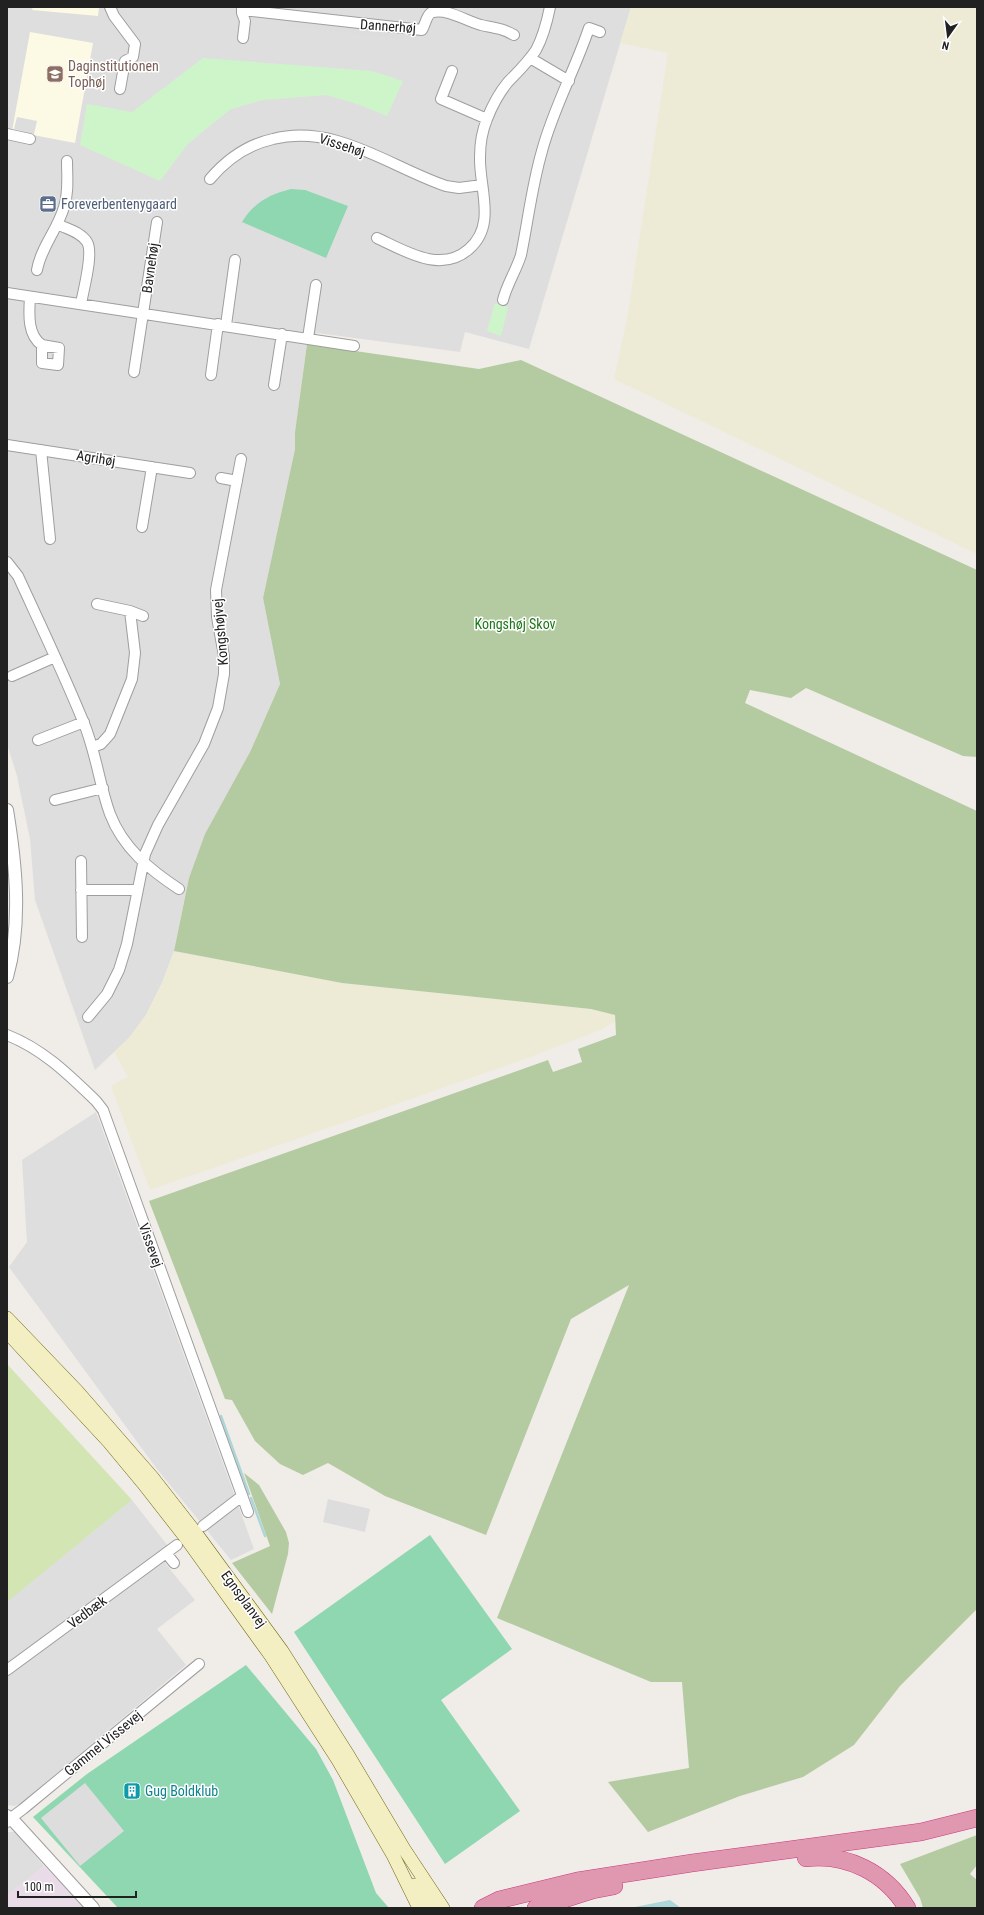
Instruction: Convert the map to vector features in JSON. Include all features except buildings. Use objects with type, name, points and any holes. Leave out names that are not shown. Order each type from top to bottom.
[{"type":"highway","points":[[483,1908],[499,1900],[553,1886],[692,1863],[921,1832],[977,1818]]},
{"type":"highway","points":[[536,1908],[593,1890],[633,1882],[812,1857],[829,1857],[864,1867],[880,1877],[894,1890],[908,1908]]},
{"type":"highway","points":[[507,1908],[553,1886]]},
{"type":"main road","name":"Egnsplanvej","points":[[7,1318],[35,1345],[93,1408],[195,1532],[282,1651],[348,1755],[404,1849],[443,1908]]},
{"type":"main road","name":"Egnsplanvej","points":[[7,1332],[109,1442],[186,1538],[271,1656],[338,1760],[393,1854],[419,1908]]},
{"type":"main road","points":[[393,1854],[430,1908]]},
{"type":"street","points":[[110,7],[114,16],[135,44],[133,57],[125,61],[120,89]]},
{"type":"street","points":[[377,238],[428,260],[435,261],[456,258],[473,246],[482,232],[485,221],[480,146],[487,119],[497,98],[530,58],[543,35],[550,7]]},
{"type":"street","name":"Dannerhøj","points":[[243,38],[245,21],[242,9],[274,10],[422,30],[429,14],[432,12],[450,14],[480,25],[498,27],[514,35]]},
{"type":"street","points":[[503,300],[508,284],[517,268],[521,255],[542,150],[554,116],[589,28],[600,32]]},
{"type":"street","points":[[530,58],[569,81]]},
{"type":"street","points":[[452,71],[441,98],[487,119]]},
{"type":"street","points":[[7,134],[30,139]]},
{"type":"street","name":"Vissehøj","points":[[210,179],[234,155],[247,148],[278,137],[311,135],[342,142],[446,186],[459,188],[482,185]]},
{"type":"street","points":[[37,270],[39,258],[64,207],[67,190],[67,161]]},
{"type":"street","name":"Bavnehøj","points":[[134,372],[157,222]]},
{"type":"street","points":[[57,224],[80,235],[87,243],[89,253],[81,304]]},
{"type":"street","points":[[211,375],[236,260]]},
{"type":"street","points":[[308,338],[316,285]]},
{"type":"street","name":"Bavnehøj","points":[[7,293],[354,346]]},
{"type":"street","points":[[30,296],[32,332],[36,341],[42,345]]},
{"type":"street","points":[[274,385],[282,334]]},
{"type":"street","name":"Agrihøj","points":[[7,445],[190,473]]},
{"type":"street","points":[[41,450],[50,539]]},
{"type":"street","name":"Kongshøjvej","points":[[88,1016],[106,994],[118,970],[127,944],[142,862],[158,825],[204,744],[218,708],[224,674],[224,656],[217,617],[216,590],[241,458]]},
{"type":"street","points":[[142,527],[152,467]]},
{"type":"street","points":[[221,478],[237,481]]},
{"type":"street","points":[[7,562],[18,576],[84,722],[110,814],[116,827],[133,852],[142,862],[179,889]]},
{"type":"street","points":[[98,604],[130,611],[142,616]]},
{"type":"street","points":[[92,747],[101,744],[110,734],[132,679],[135,654],[130,611]]},
{"type":"street","points":[[12,676],[55,658]]},
{"type":"street","points":[[38,740],[84,722]]},
{"type":"street","points":[[55,800],[103,788]]},
{"type":"street","points":[[7,810],[14,850],[16,891],[16,923],[7,977]]},
{"type":"street","points":[[81,861],[82,937]]},
{"type":"street","points":[[81,890],[137,890]]},
{"type":"street","name":"Vissevej","points":[[7,1034],[26,1043],[47,1056],[96,1101],[103,1110],[248,1512]]},
{"type":"street","points":[[203,1526],[242,1496]]},
{"type":"street","name":"Vedbæk","points":[[7,1670],[177,1545]]},
{"type":"street","points":[[166,1553],[174,1563]]},
{"type":"street","name":"Gammel Vissevej","points":[[8,1818],[199,1664]]},
{"type":"street","points":[[8,1818],[93,1908]]},
{"type":"shaded area","points":[[7,7],[631,7],[529,349],[465,332],[460,352],[317,333],[307,344],[295,432],[295,449],[263,598],[280,684],[250,752],[189,878],[174,951],[162,983],[146,1015],[129,1038],[95,1070],[35,900],[30,839],[17,776],[7,744]]},
{"type":"shaded area","points":[[33,7],[99,7],[98,16],[32,10]]},
{"type":"shaded area","points":[[631,7],[977,7],[977,554],[614,379],[627,319],[668,53],[620,43]]},
{"type":"shaded area","points":[[288,21],[421,35],[420,41],[287,26]]},
{"type":"shaded area","name":"Daginstitutionen Tophøj","points":[[30,32],[93,43],[75,143],[12,131]]},
{"type":"shaded area","points":[[17,117],[37,121],[34,134],[14,129]]},
{"type":"shaded area","points":[[174,951],[342,983],[591,1009],[615,1015],[615,1021],[603,1029],[525,1059],[150,1190],[111,1086],[128,1077],[114,1052],[129,1038],[146,1015],[162,983]]},
{"type":"shaded area","points":[[96,1112],[254,1549],[231,1560],[157,1469],[9,1267],[27,1242],[22,1160]]},
{"type":"shaded area","points":[[328,1499],[370,1509],[365,1532],[323,1522]]},
{"type":"shaded area","points":[[132,1500],[168,1546],[165,1563],[195,1600],[157,1629],[186,1665],[20,1804],[15,1806],[7,1805],[7,1601]]},
{"type":"shaded area","points":[[85,1783],[124,1831],[80,1866],[41,1818]]},
{"type":"shaded area","points":[[7,1832],[15,1832],[44,1866],[7,1896]]},
{"type":"shaded area","points":[[44,1866],[86,1908],[7,1908],[7,1896]]},
{"type":"green space","points":[[203,58],[372,71],[403,81],[387,116],[360,105],[327,95],[263,100],[231,109],[187,145],[160,181],[80,145],[87,104],[132,112]]},
{"type":"green space","points":[[291,189],[305,190],[348,206],[326,258],[242,222],[246,215],[263,200]]},
{"type":"green space","points":[[495,303],[508,307],[501,336],[487,331]]},
{"type":"green space","name":"Kongshøj Skov","points":[[307,344],[479,369],[521,360],[977,570],[977,757],[963,756],[806,688],[791,698],[750,690],[745,703],[977,811],[977,1609],[900,1686],[854,1745],[803,1777],[740,1796],[648,1832],[608,1782],[689,1768],[682,1682],[651,1682],[497,1618],[629,1285],[571,1319],[486,1535],[385,1496],[328,1463],[303,1475],[280,1464],[255,1441],[232,1400],[225,1399],[149,1201],[548,1060],[553,1072],[582,1062],[578,1049],[616,1035],[615,1015],[591,1009],[342,983],[174,951],[189,878],[205,834],[250,752],[280,684],[263,598],[295,449],[295,432]]},
{"type":"green space","points":[[7,1364],[132,1500],[7,1602]]},
{"type":"green space","points":[[244,1473],[259,1485],[286,1532],[289,1543],[288,1554],[272,1614],[232,1563],[270,1546]]},
{"type":"green space","points":[[430,1535],[512,1649],[441,1700],[520,1811],[445,1864],[294,1632]]},
{"type":"green space","points":[[246,1665],[316,1749],[333,1780],[376,1893],[389,1908],[118,1908],[33,1817],[87,1774]]},
{"type":"green space","points":[[977,1835],[977,1865],[970,1874],[977,1880],[977,1908],[923,1908],[920,1898],[900,1864]]},
{"type":"water","points":[[670,1900],[681,1908],[630,1908]]},
{"type":"waterway","points":[[221,1416],[249,1494]]},
{"type":"waterway","points":[[251,1498],[265,1536]]},
{"type":"place","name":"Daginstitutionen Tophøj","points":[[55,74]]},
{"type":"place","name":"Foreverbentenygaard","points":[[48,204]]},
{"type":"place","name":"Gug Boldklub","points":[[132,1791]]}]
